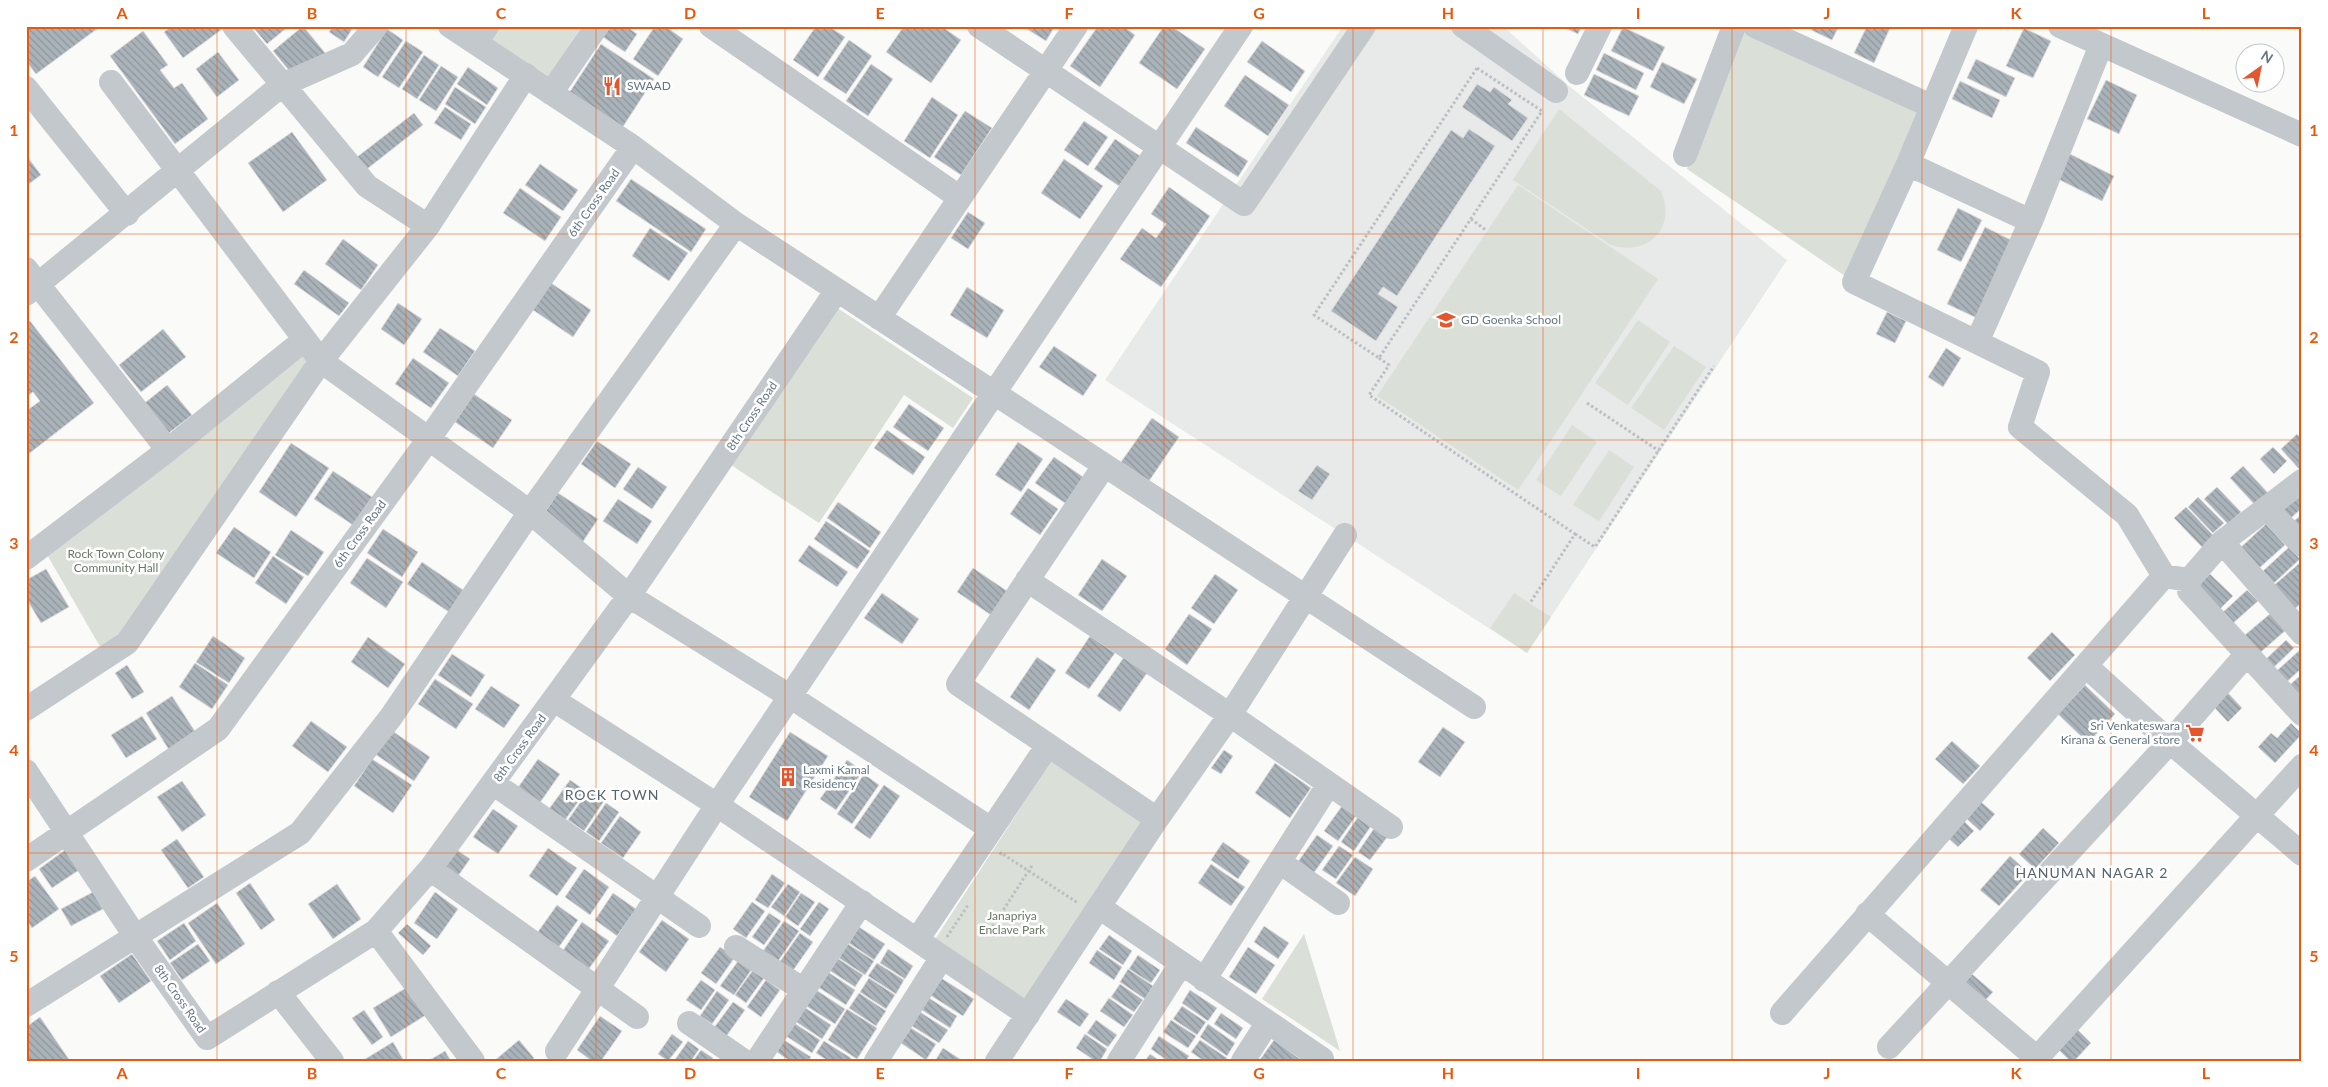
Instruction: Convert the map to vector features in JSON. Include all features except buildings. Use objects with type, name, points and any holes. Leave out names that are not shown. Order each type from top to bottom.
[{"type":"street","points":[[234,26],[367,186],[428,226]]},
{"type":"street","points":[[168,450],[30,283],[127,214],[282,85],[352,54],[376,26]]},
{"type":"street","points":[[450,26],[482,35],[526,75],[633,147],[736,224],[1474,707]]},
{"type":"street","points":[[551,92],[597,26]]},
{"type":"street","points":[[711,26],[959,197]]},
{"type":"street","points":[[979,26],[1244,204],[1364,26]]},
{"type":"street","points":[[879,318],[1076,26]]},
{"type":"street","points":[[556,1050],[717,805],[1241,26]]},
{"type":"street","points":[[1463,26],[1556,91]]},
{"type":"street","points":[[1578,73],[1600,26]]},
{"type":"street","points":[[1686,155],[1734,26]]},
{"type":"street","points":[[1755,26],[1931,106]]},
{"type":"street","points":[[1966,26],[1908,164],[1854,282],[2038,372],[2020,427],[2127,515],[2164,576],[2189,580]]},
{"type":"street","points":[[2060,26],[2302,135]]},
{"type":"street","points":[[1977,342],[2031,220],[2101,45]]},
{"type":"street","points":[[26,709],[127,643],[321,361],[428,226],[526,75]]},
{"type":"street","points":[[112,82],[321,361],[530,512],[630,596],[791,697],[991,829]]},
{"type":"street","points":[[26,88],[127,214]]},
{"type":"street","name":"6th Cross Road","points":[[26,860],[218,729],[428,440],[633,147]]},
{"type":"street","points":[[1908,164],[2031,220]]},
{"type":"street","points":[[26,1004],[300,833],[391,717],[530,512],[736,224]]},
{"type":"street","name":"8th Cross Road","points":[[135,936],[207,1038],[376,931],[430,869],[630,596],[837,290]]},
{"type":"street","points":[[26,558],[168,450],[304,340]]},
{"type":"street","points":[[1104,466],[958,684],[1157,819]]},
{"type":"street","points":[[2301,714],[2189,592],[2189,580],[2222,542],[2302,481]]},
{"type":"street","points":[[2266,508],[2302,545]]},
{"type":"street","points":[[998,1061],[1157,819],[1230,715],[1346,535]]},
{"type":"street","points":[[2222,542],[2302,633]]},
{"type":"street","points":[[1782,1014],[1867,914],[2164,576]]},
{"type":"street","points":[[1027,580],[1230,715],[1392,827]]},
{"type":"street","points":[[1889,1048],[1946,982],[2170,742],[2246,655]]},
{"type":"street","points":[[2086,666],[2170,742],[2302,854]]},
{"type":"street","points":[[554,700],[717,805],[917,940],[942,950],[1028,1015]]},
{"type":"street","points":[[917,940],[1048,745]]},
{"type":"street","points":[[1867,914],[2038,1058],[2302,766]]},
{"type":"street","points":[[26,771],[135,936]]},
{"type":"street","points":[[494,784],[699,926]]},
{"type":"street","points":[[1204,980],[1281,863],[1329,784]]},
{"type":"street","points":[[1281,863],[1338,903]]},
{"type":"street","points":[[430,869],[637,1017]]},
{"type":"street","points":[[757,1061],[862,902]]},
{"type":"street","points":[[1099,907],[1322,1059]]},
{"type":"street","points":[[376,931],[473,1061]]},
{"type":"street","points":[[736,947],[804,990]]},
{"type":"street","points":[[876,1061],[942,950]]},
{"type":"street","points":[[1119,1061],[1181,964]]},
{"type":"street","points":[[278,992],[332,1061]]},
{"type":"street","points":[[1243,1061],[1268,1022]]},
{"type":"street","points":[[690,1023],[744,1061]]},
{"type":"path","points":[[1379,358],[1542,112],[1477,68],[1314,315],[1379,358],[1390,365],[1369,395],[1594,547],[1714,366]]},
{"type":"path","points":[[1470,220],[1487,231]]},
{"type":"path","points":[[1587,403],[1658,451]]},
{"type":"path","points":[[1530,603],[1575,534]]},
{"type":"path","points":[[996,861],[1001,853],[1080,904],[1075,912]]},
{"type":"path","points":[[987,935],[1033,864]]},
{"type":"path","points":[[942,950],[970,902]]},
{"type":"shaded area","name":"GD Goenka School","points":[[1343,26],[1503,26],[1569,86],[1787,260],[1527,653],[1105,380]]},
{"type":"green space","points":[[497,26],[582,26],[546,80],[488,40]]},
{"type":"green space","points":[[1734,26],[1931,106],[1854,282],[1687,169]]},
{"type":"green space","points":[[1559,109],[1661,191],[1665,204],[1665,216],[1662,227],[1656,236],[1647,243],[1637,247],[1624,248],[1611,245],[1513,180]]},
{"type":"green space","points":[[1518,185],[1658,279],[1518,490],[1377,396]]},
{"type":"green space","points":[[836,307],[973,398],[953,428],[904,395],[819,523],[731,465]]},
{"type":"green space","points":[[1638,320],[1670,342],[1628,405],[1595,383]]},
{"type":"green space","name":"Rock Town Colony Community Hall","points":[[304,340],[321,361],[106,657],[42,546]]},
{"type":"green space","points":[[1674,346],[1706,367],[1664,430],[1631,408]]},
{"type":"green space","points":[[1572,425],[1597,442],[1561,496],[1536,480]]},
{"type":"green space","points":[[1609,450],[1634,467],[1599,521],[1573,505]]},
{"type":"green space","points":[[1514,593],[1551,617],[1527,653],[1490,628]]},
{"type":"green space","name":"Janapriya Enclave Park","points":[[1053,758],[1146,819],[1025,1005],[932,944]]},
{"type":"green space","points":[[1304,934],[1340,1051],[1262,999]]},
{"type":"place","name":"SWAAD","points":[[612,86]]},
{"type":"place","name":"GD Goenka School","points":[[1446,320]]},
{"type":"place","name":"Sri Venkateswara Kirana & General store","points":[[2195,733]]},
{"type":"place","name":"Laxmi Kamal Residency","points":[[788,777]]},
{"type":"district","name":"ROCK TOWN","points":[[612,795]]},
{"type":"district","name":"HANUMAN NAGAR 2","points":[[2092,873]]}]
